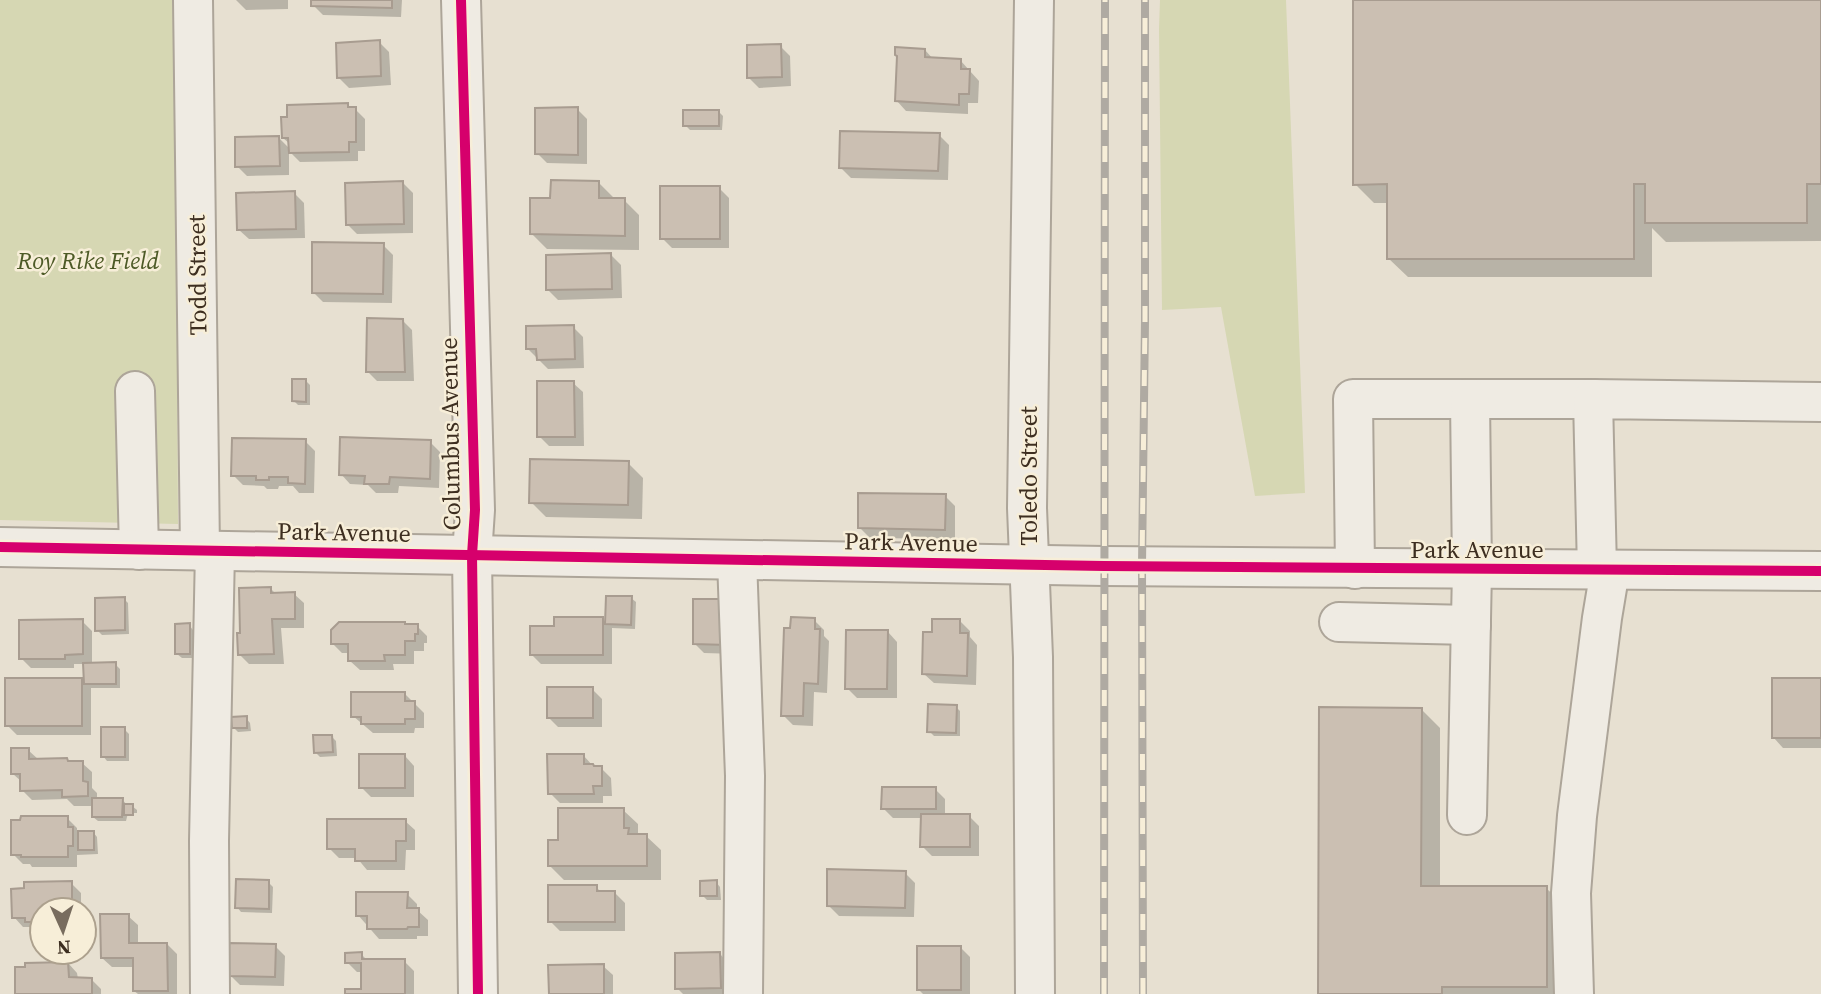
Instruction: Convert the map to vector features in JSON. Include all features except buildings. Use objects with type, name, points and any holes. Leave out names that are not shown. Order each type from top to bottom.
[{"type":"street","name":"Todd Street","points":[[193,0],[207,551],[210,994]]},
{"type":"street","name":"Columbus Avenue","points":[[461,0],[475,510],[472,555],[478,994]]},
{"type":"street","name":"Toledo Street","points":[[1034,0],[1027,508],[1033,657],[1035,994]]},
{"type":"street","points":[[135,391],[139,550]]},
{"type":"street","points":[[1574,994],[1571,893],[1577,816],[1602,618],[1603,570],[1593,399]]},
{"type":"street","points":[[1355,569],[1353,400],[1821,402]]},
{"type":"street","points":[[1467,815],[1472,570],[1470,400]]},
{"type":"street","name":"Park Avenue","points":[[0,547],[1028,565],[1821,571]]},
{"type":"street","points":[[737,560],[745,776],[743,994]]},
{"type":"street","points":[[1339,622],[1471,625]]},
{"type":"green space","name":"Roy Rike Field","points":[[0,0],[175,0],[178,524],[0,520]]},
{"type":"green space","points":[[1160,0],[1286,0],[1305,493],[1255,496],[1221,307],[1162,310]]},
{"type":"railway","points":[[1104,994],[1105,0]]},
{"type":"railway","points":[[1143,994],[1145,0]]},
{"type":"cycle path","points":[[461,0],[475,510],[472,555],[478,994]]},
{"type":"cycle path","points":[[0,547],[1104,566],[1821,571]]}]
